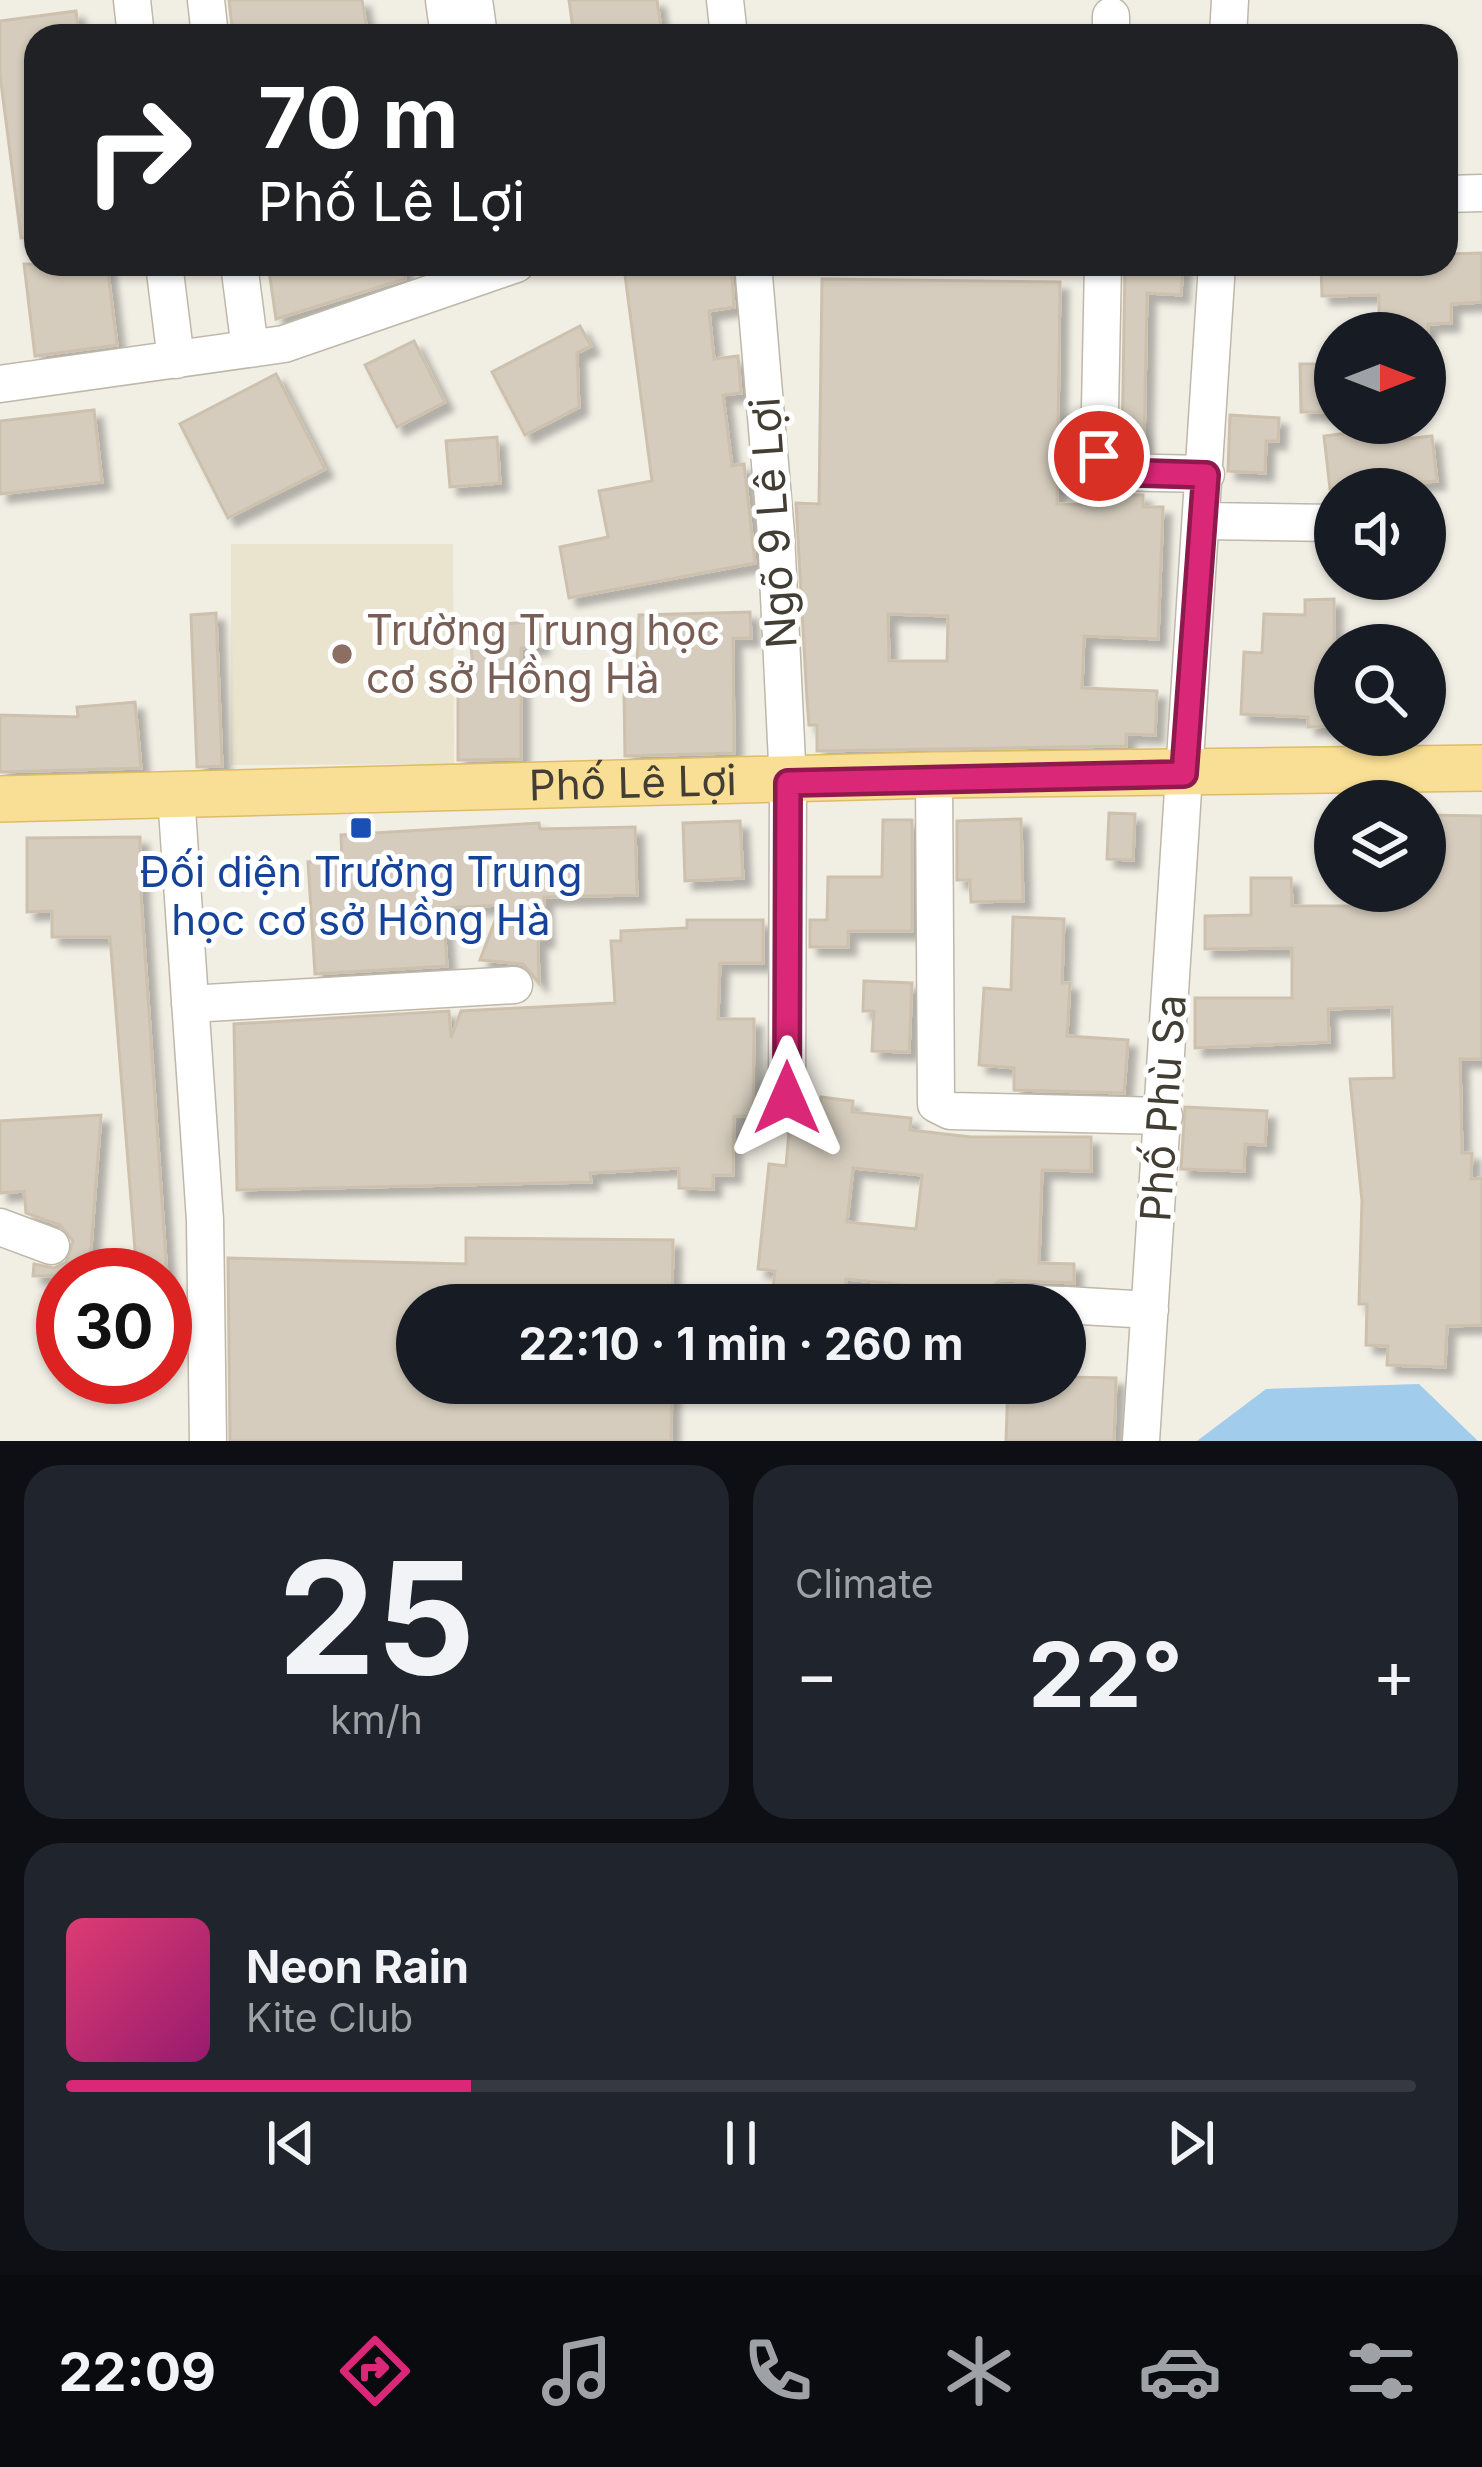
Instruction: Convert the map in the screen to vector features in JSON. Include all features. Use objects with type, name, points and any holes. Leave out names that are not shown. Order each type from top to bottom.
[{"type":"main road","name":"Phố Lê Lợi","points":[[0,799],[1482,768]]},
{"type":"street","points":[[166,276],[176,360]]},
{"type":"street","points":[[241,276],[250,349]]},
{"type":"street","points":[[0,384],[284,344],[473,276]]},
{"type":"street","name":"Ngõ 9 Lê Lợi","points":[[754,276],[776,534],[788,783],[787,1098]]},
{"type":"street","points":[[1103,276],[1099,456],[1111,472],[1206,475]]},
{"type":"street","name":"Phố Phù Sa","points":[[1141,1441],[1216,276]]},
{"type":"street","points":[[1203,521],[1314,523]]},
{"type":"street","points":[[934,776],[937,1104],[950,1112],[1164,1115]]},
{"type":"street","points":[[176,795],[205,1220],[208,1441]]},
{"type":"street","points":[[190,1004],[514,985]]},
{"type":"street","points":[[0,1227],[51,1246]]},
{"type":"street","points":[[1086,1306],[1150,1310]]},
{"type":"shaded area","name":"Trường Trung học cơ sở Hồng Hà","points":[[231,544],[453,544],[454,764],[231,765]]},
{"type":"water","points":[[1419,1384],[1478,1441],[1197,1441],[1266,1389]]},
{"type":"building","points":[[229,0],[362,0],[366,24],[232,24]]},
{"type":"building","points":[[569,0],[657,0],[660,24],[572,24]]},
{"type":"building","points":[[76,11],[78,24],[24,24],[24,238],[0,75],[0,21]]},
{"type":"building","points":[[1482,253],[1482,302],[1451,304],[1451,323],[1446,323],[1446,312],[1379,312],[1379,295],[1322,296],[1321,276],[1458,276],[1458,254]]},
{"type":"building","points":[[25,276],[108,276],[117,345],[35,356]]},
{"type":"building","points":[[270,276],[405,276],[405,279],[276,319]]},
{"type":"building","points":[[625,276],[732,276],[734,307],[709,311],[714,359],[738,356],[741,393],[723,395],[732,466],[744,464],[755,563],[569,598],[560,547],[608,537],[599,491],[652,481]]},
{"type":"building","points":[[1125,276],[1182,276],[1181,295],[1147,293],[1144,450],[1122,449]]},
{"type":"building","points":[[822,279],[1060,282],[1057,504],[1106,505],[1107,494],[1143,495],[1143,507],[1163,507],[1158,639],[1084,636],[1082,688],[1157,691],[1155,735],[1126,734],[1126,746],[817,751],[817,725],[809,725],[796,503],[819,504]],"holes":[[[888,614],[948,616],[947,661],[889,661]]]},
{"type":"building","points":[[580,326],[591,346],[577,353],[579,407],[525,435],[492,372]]},
{"type":"building","points":[[414,341],[445,402],[397,427],[365,365]]},
{"type":"building","points":[[1300,364],[1314,364],[1314,412],[1301,412]]},
{"type":"building","points":[[276,374],[325,469],[228,518],[180,424]]},
{"type":"building","points":[[94,410],[102,482],[0,494],[0,421]]},
{"type":"building","points":[[1230,415],[1279,418],[1278,441],[1266,441],[1265,473],[1228,471]]},
{"type":"building","points":[[497,437],[500,483],[450,487],[446,441]]},
{"type":"building","points":[[1325,444],[1433,444],[1436,468],[1328,468]]},
{"type":"building","points":[[1305,600],[1334,600],[1334,624],[1314,624],[1314,727],[1308,727],[1308,717],[1241,714],[1244,652],[1262,653],[1264,614],[1305,615]]},
{"type":"building","points":[[750,612],[751,638],[733,638],[734,753],[625,756],[624,694],[636,694],[639,615]]},
{"type":"building","points":[[216,613],[222,766],[197,767],[191,615]]},
{"type":"building","points":[[538,621],[541,646],[521,648],[521,759],[458,760],[458,688],[475,688],[469,627]]},
{"type":"building","points":[[135,702],[141,768],[0,772],[0,715],[78,717],[77,707]]},
{"type":"building","points":[[1109,813],[1135,814],[1133,860],[1107,859]]},
{"type":"building","points":[[1446,815],[1482,816],[1482,1059],[1460,1059],[1462,1153],[1472,1153],[1471,1179],[1482,1178],[1482,1325],[1447,1326],[1445,1367],[1387,1365],[1388,1346],[1366,1345],[1367,1304],[1359,1304],[1362,1201],[1350,1079],[1394,1078],[1392,1007],[1328,1009],[1329,1042],[1195,1048],[1195,998],[1292,998],[1292,948],[1205,949],[1205,916],[1251,915],[1251,878],[1291,878],[1292,906],[1314,906],[1314,912],[1446,912]]},
{"type":"building","points":[[1021,819],[1023,901],[971,902],[970,880],[957,880],[957,821]]},
{"type":"building","points":[[883,820],[912,820],[912,931],[848,931],[848,947],[810,947],[810,920],[827,920],[828,877],[882,877]]},
{"type":"building","points":[[740,821],[743,878],[685,881],[683,823]]},
{"type":"building","points":[[539,823],[540,829],[635,827],[637,895],[544,897],[546,939],[538,939],[539,983],[523,964],[480,960],[501,905],[443,908],[447,966],[315,974],[308,862],[342,860],[341,835]]},
{"type":"building","points":[[140,837],[165,1248],[135,1248],[110,937],[52,937],[52,911],[27,912],[27,838]]},
{"type":"building","points":[[1013,917],[1064,919],[1062,983],[1070,983],[1067,1036],[1128,1040],[1124,1093],[1014,1090],[1014,1068],[979,1065],[984,988],[1011,990]]},
{"type":"building","points":[[687,920],[763,920],[763,963],[720,963],[718,1019],[754,1019],[753,1116],[734,1116],[733,1175],[713,1175],[713,1189],[679,1188],[679,1168],[590,1173],[591,1182],[237,1190],[234,1024],[449,1011],[451,1038],[461,1011],[615,1003],[611,941],[621,941],[621,931],[687,928]]},
{"type":"building","points":[[864,981],[912,983],[909,1052],[872,1051],[874,1011],[863,1011]]},
{"type":"building","points":[[821,1097],[853,1101],[852,1112],[911,1118],[910,1130],[971,1137],[1091,1137],[1091,1171],[1042,1170],[1039,1263],[1074,1264],[1074,1283],[894,1284],[846,1279],[845,1284],[773,1284],[775,1271],[758,1269],[769,1164],[786,1166],[790,1120],[808,1106],[820,1107]],"holes":[[[853,1168],[922,1175],[916,1229],[847,1222]]]},
{"type":"building","points":[[1185,1107],[1267,1111],[1265,1145],[1245,1144],[1244,1171],[1181,1169]]},
{"type":"building","points":[[101,1115],[91,1248],[71,1248],[73,1241],[60,1225],[26,1213],[24,1191],[0,1193],[0,1121]]},
{"type":"building","points":[[466,1238],[673,1240],[672,1284],[396,1284],[396,1404],[672,1404],[671,1441],[230,1441],[228,1258],[466,1264]]},
{"type":"building","points":[[1086,1377],[1116,1378],[1114,1441],[1006,1441],[1007,1404],[1086,1404]]},
{"type":"place","name":"Trường Trung học cơ sở Hồng Hà","points":[[342,654]]},
{"type":"place","name":"Đối diện Trường Trung học cơ sở Hồng Hà","points":[[361,828]]},
{"type":"route","points":[[787,1098],[788,783],[934,776],[1184,774],[1206,475],[1111,472],[1099,456]]}]
